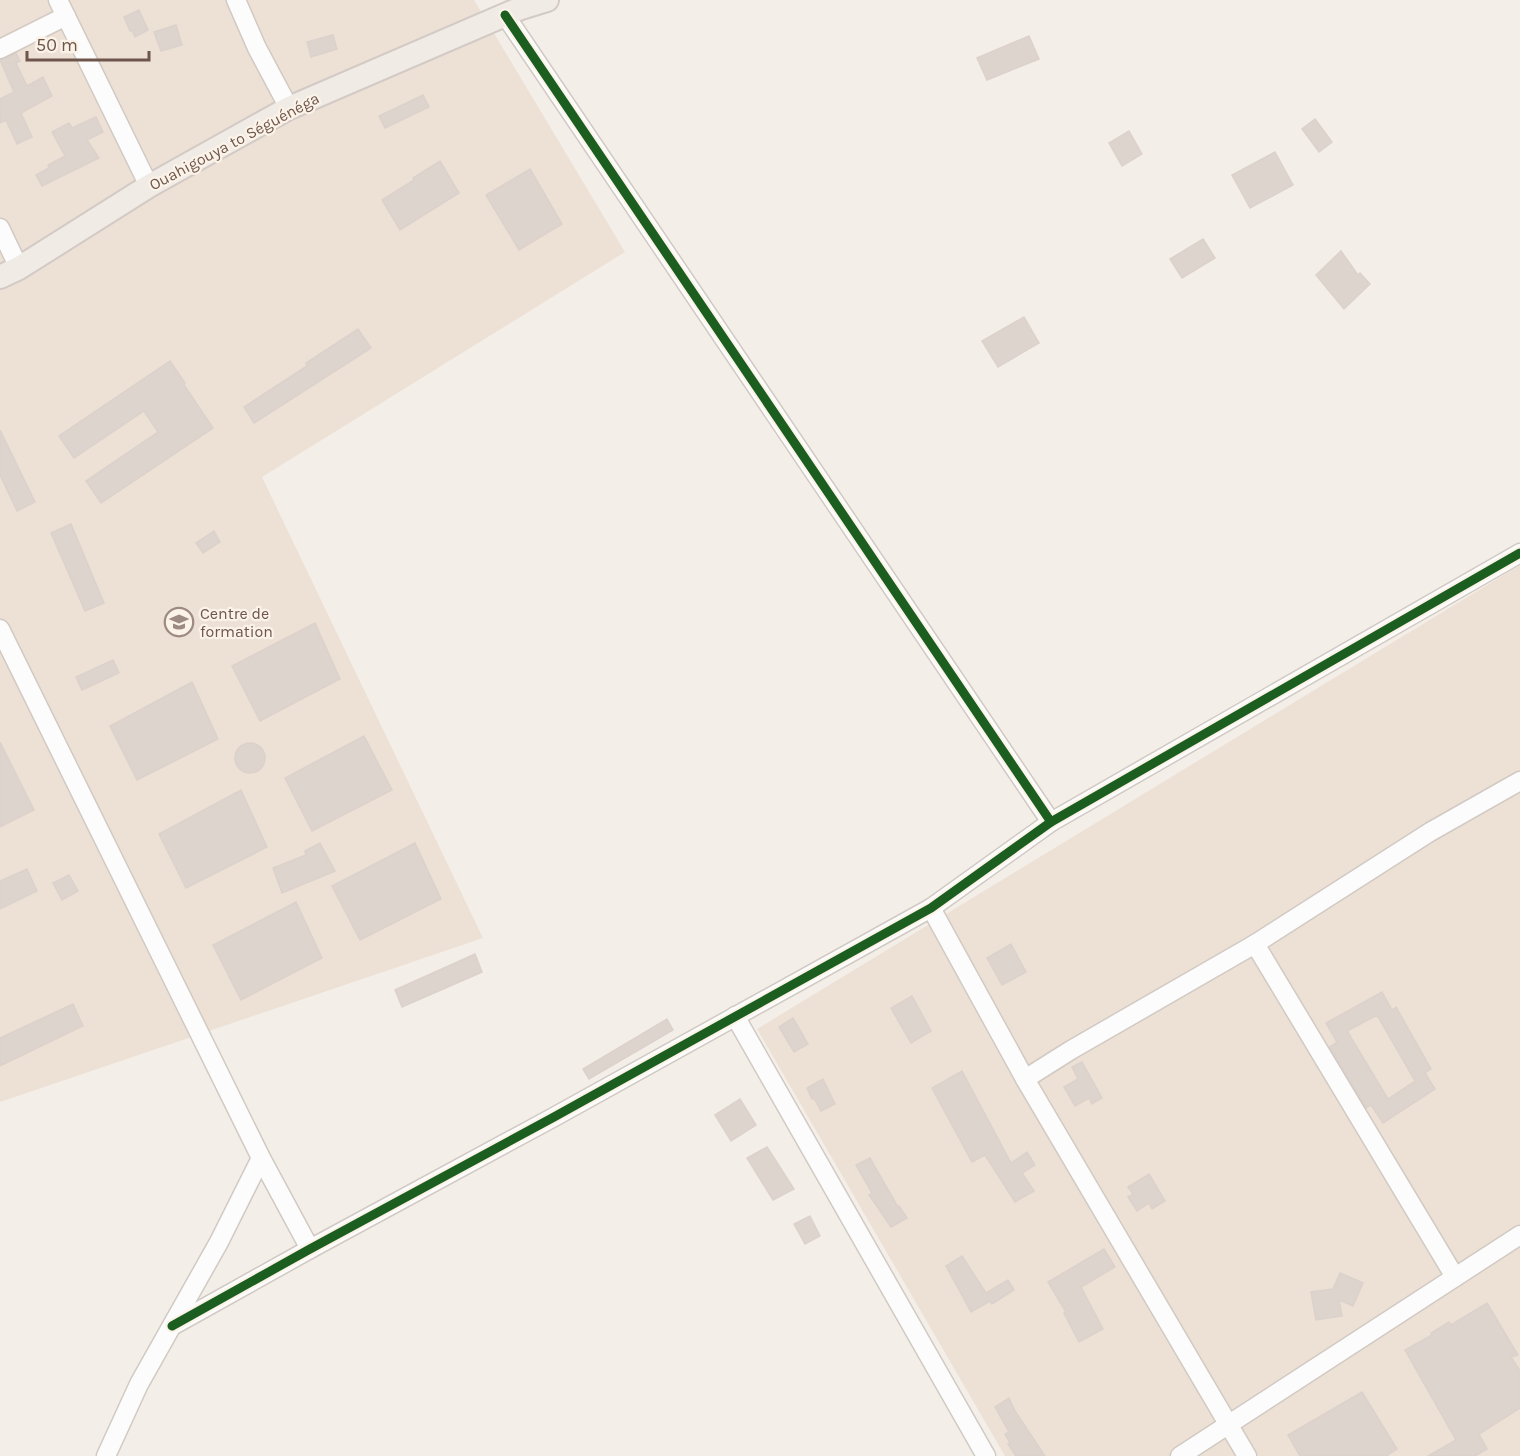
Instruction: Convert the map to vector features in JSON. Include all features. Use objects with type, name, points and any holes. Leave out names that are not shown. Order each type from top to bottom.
[{"type":"main road","name":"Ouahigouya to Séguénéga","points":[[10,272],[149,186],[289,108],[505,15],[547,0]]},
{"type":"street","points":[[236,0],[257,48],[289,108]]},
{"type":"street","points":[[0,49],[62,8],[149,186]]},
{"type":"street","points":[[505,15],[1051,822]]},
{"type":"street","points":[[0,228],[10,272]]},
{"type":"street","points":[[172,1326],[931,908],[1051,822],[1520,554]]},
{"type":"street","points":[[0,629],[261,1158],[310,1249]]},
{"type":"street","points":[[1025,1079],[1255,944],[1430,832],[1520,781]]},
{"type":"street","points":[[931,908],[1025,1079],[1247,1456]]},
{"type":"street","points":[[1255,944],[1455,1277]]},
{"type":"street","points":[[735,1016],[987,1456]]},
{"type":"street","points":[[106,1456],[139,1384],[219,1242],[261,1158]]},
{"type":"street","points":[[1180,1456],[1520,1235]]},
{"type":"shaded area","points":[[0,0],[474,0],[625,252],[262,477],[483,938],[0,1102]]},
{"type":"shaded area","points":[[1520,565],[1520,1456],[1005,1456],[757,1029]]},
{"type":"building","points":[[139,10],[148,30],[135,37],[124,17]]},
{"type":"building","points":[[176,25],[182,45],[161,51],[154,32]]},
{"type":"building","points":[[333,35],[337,49],[311,57],[307,42]]},
{"type":"building","points":[[1029,36],[1039,59],[987,80],[977,58]]},
{"type":"building","points":[[16,53],[20,61],[16,63],[27,86],[43,77],[52,96],[21,113],[32,137],[17,144],[6,120],[0,123],[0,99],[14,92],[0,60]]},
{"type":"building","points":[[423,95],[429,107],[385,128],[379,116]]},
{"type":"building","points":[[96,117],[103,132],[87,140],[99,158],[42,186],[36,175],[65,156],[52,132],[69,123],[72,128]]},
{"type":"building","points":[[1315,119],[1332,142],[1319,152],[1302,129]]},
{"type":"building","points":[[1129,131],[1142,154],[1122,166],[1109,143]]},
{"type":"building","points":[[1275,152],[1293,185],[1250,208],[1232,175]]},
{"type":"building","points":[[440,161],[459,193],[400,230],[382,200]]},
{"type":"building","points":[[530,169],[562,224],[519,250],[486,195]]},
{"type":"building","points":[[1203,239],[1215,258],[1182,278],[1170,259]]},
{"type":"building","points":[[1341,251],[1358,275],[1360,273],[1370,284],[1344,309],[1316,275]]},
{"type":"building","points":[[1024,317],[1039,343],[998,367],[982,341]]},
{"type":"building","points":[[358,329],[371,348],[254,423],[244,407]]},
{"type":"building","points":[[170,361],[213,428],[101,503],[86,481],[158,432],[144,411],[74,458],[59,436]]},
{"type":"building","points":[[0,430],[35,502],[17,511],[0,475]]},
{"type":"building","points":[[71,524],[104,603],[85,611],[51,533]]},
{"type":"building","points":[[214,531],[220,542],[203,553],[196,543]]},
{"type":"building","points":[[315,623],[340,679],[260,721],[232,666]]},
{"type":"building","points":[[113,660],[119,673],[82,690],[76,677]]},
{"type":"building","points":[[192,682],[218,739],[137,780],[110,726]]},
{"type":"building","points":[[364,736],[392,790],[312,831],[285,778]]},
{"type":"building","points":[[0,742],[34,810],[0,827]]},
{"type":"building","points":[[250,743],[261,747],[265,758],[261,769],[250,773],[239,769],[235,758],[239,747]]},
{"type":"building","points":[[241,790],[267,847],[186,888],[159,834]]},
{"type":"building","points":[[320,843],[335,871],[282,893],[273,868],[306,855],[305,851]]},
{"type":"building","points":[[415,843],[441,899],[360,940],[332,886]]},
{"type":"building","points":[[27,869],[37,891],[0,909],[0,881]]},
{"type":"building","points":[[69,875],[78,891],[62,900],[53,883]]},
{"type":"building","points":[[296,902],[322,958],[241,1000],[213,945]]},
{"type":"building","points":[[1011,944],[1026,972],[1002,985],[987,958]]},
{"type":"building","points":[[475,954],[482,972],[402,1007],[395,990]]},
{"type":"building","points":[[1382,992],[1392,1010],[1396,1007],[1431,1069],[1425,1073],[1435,1089],[1383,1123],[1371,1105],[1366,1108],[1330,1047],[1337,1042],[1326,1023]],"holes":[[[1377,1015],[1415,1081],[1388,1099],[1347,1031]]]},
{"type":"building","points":[[912,996],[931,1031],[911,1043],[891,1008]]},
{"type":"building","points":[[73,1004],[83,1026],[0,1066],[0,1038]]},
{"type":"building","points":[[793,1018],[808,1044],[794,1052],[779,1027]]},
{"type":"building","points":[[667,1019],[673,1030],[589,1079],[583,1069]]},
{"type":"building","points":[[1082,1062],[1102,1098],[1092,1104],[1089,1098],[1075,1106],[1064,1087],[1078,1079],[1072,1067]]},
{"type":"building","points":[[962,1071],[1011,1163],[1027,1152],[1035,1165],[1022,1173],[1034,1191],[1015,1202],[985,1155],[972,1162],[932,1088]]},
{"type":"building","points":[[823,1079],[835,1104],[821,1111],[807,1088]]},
{"type":"building","points":[[740,1099],[756,1125],[731,1141],[715,1115]]},
{"type":"building","points":[[767,1147],[794,1189],[773,1200],[747,1158]]},
{"type":"building","points":[[870,1158],[898,1207],[907,1218],[891,1227],[869,1195],[872,1193],[856,1165]]},
{"type":"building","points":[[1149,1174],[1165,1201],[1152,1209],[1149,1203],[1137,1211],[1128,1197],[1133,1194],[1128,1187]]},
{"type":"building","points":[[810,1216],[820,1236],[805,1244],[794,1224]]},
{"type":"building","points":[[1104,1249],[1115,1267],[1081,1287],[1103,1329],[1079,1342],[1064,1313],[1066,1312],[1048,1282]]},
{"type":"building","points":[[962,1256],[986,1293],[1008,1280],[1014,1290],[992,1304],[990,1301],[971,1312],[946,1266]]},
{"type":"building","points":[[1340,1273],[1363,1283],[1353,1306],[1339,1300],[1342,1316],[1316,1320],[1311,1292],[1333,1289]]},
{"type":"building","points":[[1487,1303],[1518,1355],[1511,1357],[1520,1371],[1520,1408],[1479,1434],[1487,1449],[1475,1456],[1428,1456],[1456,1440],[1405,1350],[1432,1335],[1431,1333],[1449,1322],[1451,1325]]},
{"type":"building","points":[[1362,1392],[1397,1449],[1386,1456],[1300,1456],[1288,1435]]},
{"type":"building","points":[[1009,1398],[1045,1456],[1016,1456],[1008,1444],[1010,1443],[1005,1434],[1009,1432],[995,1407]]},
{"type":"cycle path","points":[[505,15],[1051,822]]},
{"type":"cycle path","points":[[172,1326],[931,908],[1051,822],[1520,553]]},
{"type":"place","name":"Centre de formation","points":[[179,622]]}]
